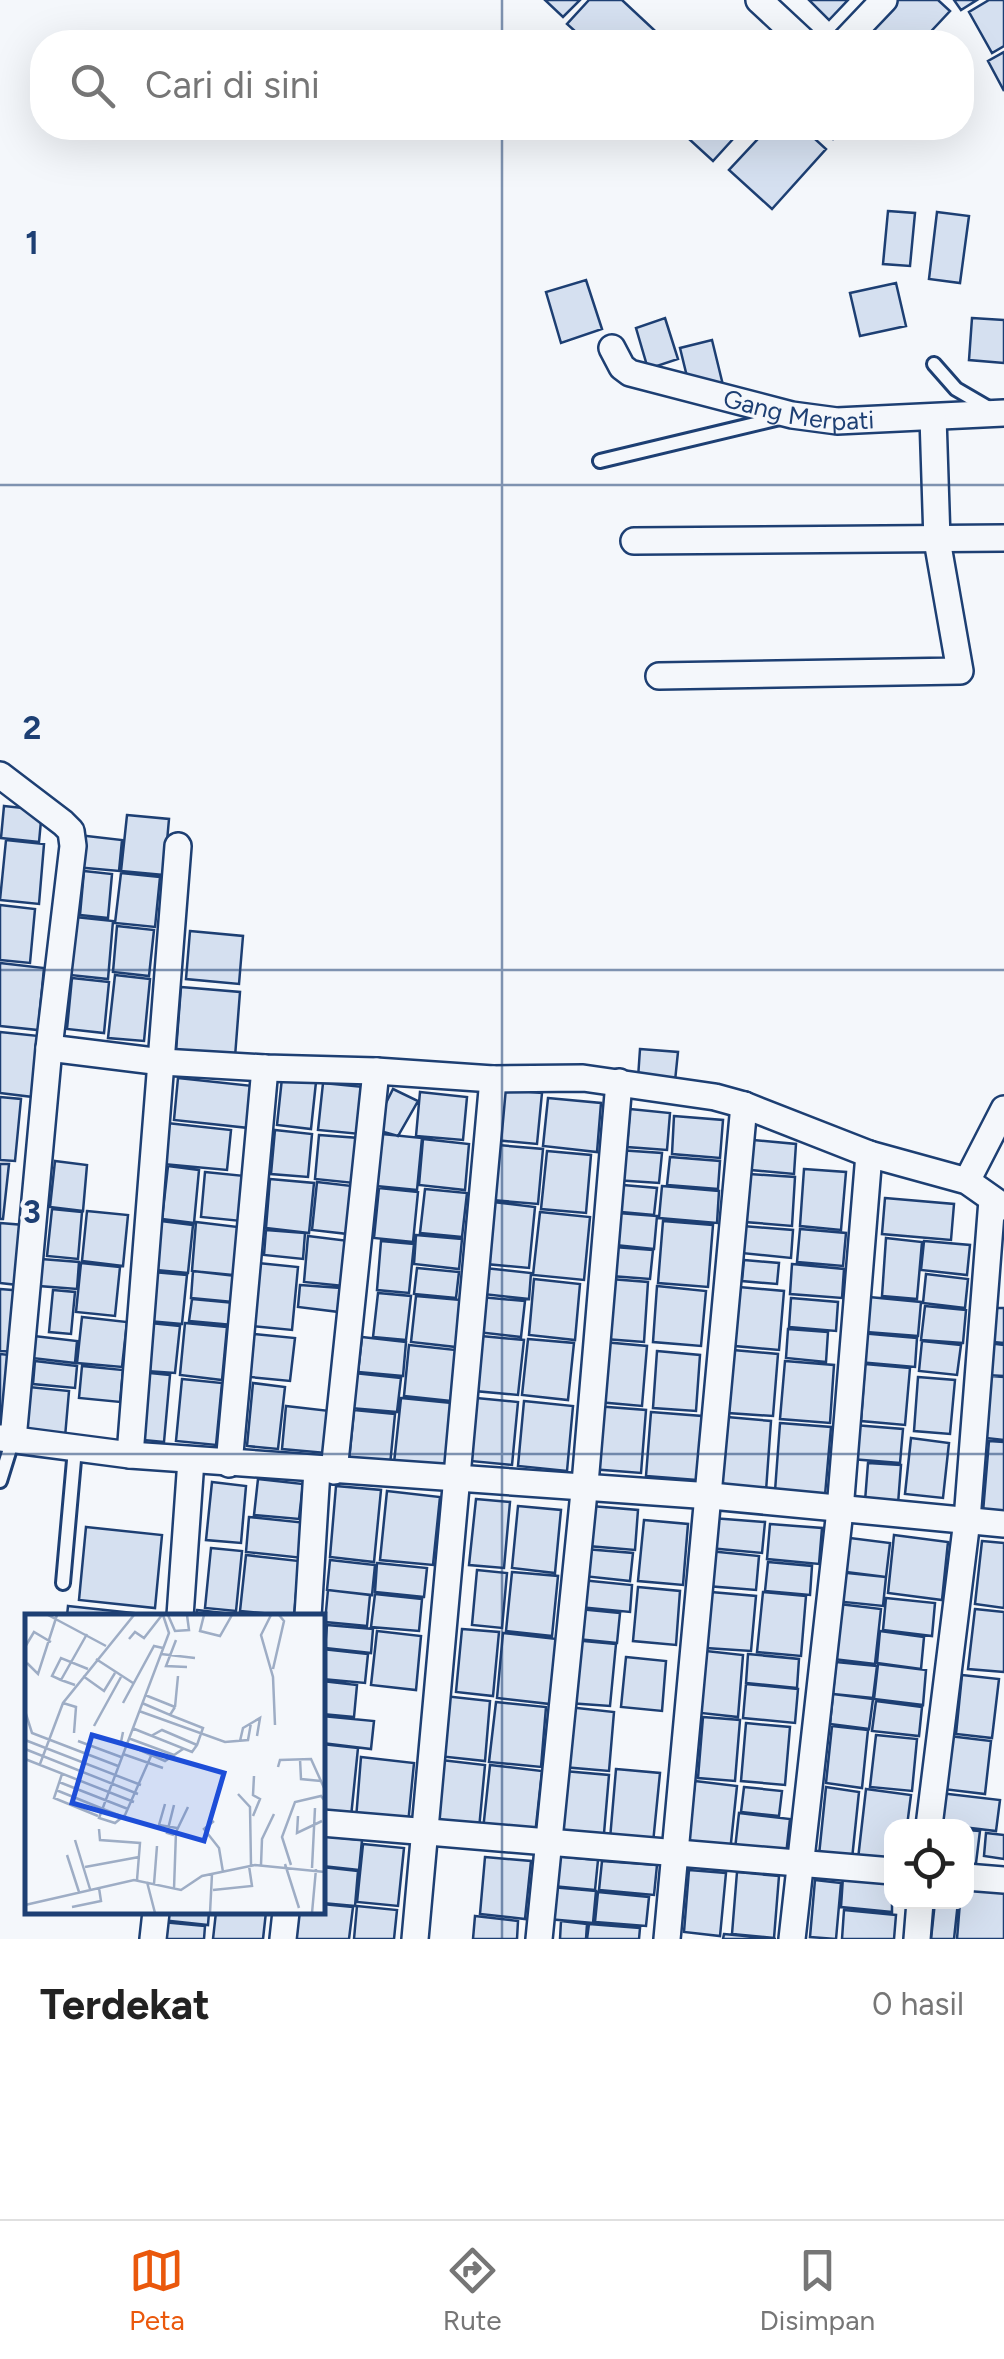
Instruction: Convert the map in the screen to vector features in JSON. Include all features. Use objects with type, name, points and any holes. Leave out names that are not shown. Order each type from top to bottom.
[{"type":"street","points":[[758,0],[791,30]]},
{"type":"street","points":[[855,30],[884,0]]},
{"type":"street","name":"Gang Merpati","points":[[612,348],[630,373],[792,415],[837,421],[1001,413]]},
{"type":"street","points":[[659,676],[960,672],[937,540],[934,418]]},
{"type":"street","points":[[634,541],[1004,538]]},
{"type":"street","points":[[0,775],[71,831],[73,846],[6,1439],[229,1464],[584,1486],[1004,1524]]},
{"type":"street","points":[[130,1455],[178,846]]},
{"type":"street","points":[[50,1048],[162,1062],[265,1068],[583,1078],[715,1097],[869,1154],[967,1181],[998,1204],[966,1520],[930,1819]]},
{"type":"street","points":[[229,1464],[265,1068]]},
{"type":"street","points":[[308,1614],[376,1071]]},
{"type":"street","points":[[416,1939],[493,1078]]},
{"type":"street","points":[[539,1939],[619,1082]]},
{"type":"street","points":[[667,1939],[744,1105]]},
{"type":"street","points":[[967,1181],[1004,1109]]},
{"type":"street","points":[[792,1939],[840,1510],[869,1154]]},
{"type":"street","points":[[180,1614],[191,1460]]},
{"type":"street","points":[[325,1824],[884,1869]]},
{"type":"street","points":[[974,1878],[1004,1880]]},
{"type":"street","points":[[916,1939],[919,1909]]},
{"type":"street","points":[[152,1939],[156,1914]]},
{"type":"street","points":[[283,1939],[286,1914]]},
{"type":"lane","points":[[934,364],[956,389],[1001,413]]},
{"type":"lane","points":[[600,461],[792,415]]},
{"type":"lane","points":[[0,1481],[6,1439]]},
{"type":"lane","points":[[63,1583],[75,1448]]},
{"type":"building","points":[[545,0],[580,0],[563,17]]},
{"type":"building","points":[[589,0],[622,0],[654,30],[574,30],[567,24]]},
{"type":"building","points":[[809,0],[848,0],[829,20]]},
{"type":"building","points":[[894,0],[938,0],[950,11],[932,30],[867,30]]},
{"type":"building","points":[[954,0],[977,0],[961,10]]},
{"type":"building","points":[[989,0],[1004,0],[1004,46],[992,53],[969,12]]},
{"type":"building","points":[[1004,52],[1004,91],[988,61]]},
{"type":"building","points":[[690,140],[732,140],[713,161]]},
{"type":"building","points":[[757,140],[816,140],[826,149],[772,209],[729,170]]},
{"type":"building","points":[[888,211],[915,213],[910,266],[883,264]]},
{"type":"building","points":[[937,212],[969,216],[960,283],[929,279]]},
{"type":"building","points":[[586,280],[602,329],[561,343],[546,292]]},
{"type":"building","points":[[896,283],[906,326],[860,336],[850,293]]},
{"type":"building","points":[[665,318],[678,359],[648,369],[636,328]]},
{"type":"building","points":[[972,318],[1004,320],[1004,363],[969,360]]},
{"type":"building","points":[[712,340],[722,381],[690,389],[680,348]]},
{"type":"building","points":[[4,806],[42,810],[39,842],[1,838]]},
{"type":"building","points":[[127,815],[169,819],[164,875],[121,871]]},
{"type":"building","points":[[78,835],[122,840],[119,871],[75,867]]},
{"type":"building","points":[[6,840],[44,844],[39,904],[0,900]]},
{"type":"building","points":[[84,871],[112,874],[108,918],[80,915]]},
{"type":"building","points":[[121,873],[160,877],[155,927],[115,923]]},
{"type":"building","points":[[0,905],[35,909],[30,963],[0,960]]},
{"type":"building","points":[[75,917],[113,921],[108,979],[70,975]]},
{"type":"building","points":[[117,926],[154,930],[149,976],[113,972]]},
{"type":"building","points":[[190,931],[243,936],[239,984],[186,979]]},
{"type":"building","points":[[0,963],[44,968],[38,1030],[0,1026]]},
{"type":"building","points":[[115,975],[150,979],[144,1041],[108,1038]]},
{"type":"building","points":[[72,978],[109,982],[104,1033],[67,1029]]},
{"type":"building","points":[[181,987],[240,992],[235,1057],[176,1051]]},
{"type":"building","points":[[0,1032],[39,1036],[33,1097],[0,1093]]},
{"type":"building","points":[[640,1049],[678,1052],[675,1081],[638,1078]]},
{"type":"building","points":[[178,1078],[253,1086],[249,1128],[174,1120]]},
{"type":"building","points":[[282,1078],[316,1082],[311,1129],[277,1125]]},
{"type":"building","points":[[323,1083],[364,1087],[360,1134],[318,1130]]},
{"type":"building","points":[[393,1089],[418,1101],[398,1136],[373,1129]]},
{"type":"building","points":[[500,1089],[542,1093],[537,1144],[495,1140]]},
{"type":"building","points":[[420,1092],[467,1097],[463,1140],[416,1136]]},
{"type":"building","points":[[0,1097],[21,1099],[15,1161],[0,1160]]},
{"type":"building","points":[[548,1098],[601,1103],[597,1152],[543,1146]]},
{"type":"building","points":[[630,1109],[670,1113],[667,1150],[627,1147]]},
{"type":"building","points":[[674,1116],[723,1120],[720,1158],[672,1154]]},
{"type":"building","points":[[167,1123],[231,1130],[227,1170],[163,1164]]},
{"type":"building","points":[[275,1130],[312,1134],[308,1177],[271,1174]]},
{"type":"building","points":[[382,1134],[422,1138],[417,1190],[376,1186]]},
{"type":"building","points":[[319,1135],[359,1138],[354,1183],[315,1179]]},
{"type":"building","points":[[423,1139],[469,1144],[465,1190],[419,1185]]},
{"type":"building","points":[[753,1140],[796,1144],[794,1174],[751,1170]]},
{"type":"building","points":[[498,1145],[543,1149],[538,1204],[492,1200]]},
{"type":"building","points":[[618,1150],[662,1153],[659,1183],[615,1180]]},
{"type":"building","points":[[547,1151],[591,1155],[586,1213],[541,1209]]},
{"type":"building","points":[[670,1157],[720,1161],[718,1189],[667,1185]]},
{"type":"building","points":[[55,1161],[87,1165],[83,1211],[50,1207]]},
{"type":"building","points":[[0,1164],[9,1164],[3,1219],[0,1219]]},
{"type":"building","points":[[168,1166],[199,1170],[194,1223],[162,1219]]},
{"type":"building","points":[[804,1169],[846,1172],[841,1230],[800,1226]]},
{"type":"building","points":[[205,1172],[245,1176],[241,1221],[201,1217]]},
{"type":"building","points":[[749,1174],[795,1177],[792,1226],[745,1222]]},
{"type":"building","points":[[270,1179],[314,1183],[309,1233],[266,1228]]},
{"type":"building","points":[[317,1182],[352,1186],[348,1234],[312,1230]]},
{"type":"building","points":[[623,1185],[657,1188],[654,1215],[621,1212]]},
{"type":"building","points":[[662,1186],[719,1191],[717,1223],[659,1218]]},
{"type":"building","points":[[379,1188],[418,1192],[413,1242],[374,1238]]},
{"type":"building","points":[[425,1189],[467,1193],[462,1237],[420,1233]]},
{"type":"building","points":[[885,1198],[954,1204],[951,1240],[882,1234]]},
{"type":"building","points":[[493,1202],[535,1207],[529,1268],[486,1264]]},
{"type":"building","points":[[52,1209],[82,1212],[78,1259],[47,1256]]},
{"type":"building","points":[[87,1211],[128,1215],[123,1266],[82,1261]]},
{"type":"building","points":[[540,1212],[590,1217],[584,1280],[533,1275]]},
{"type":"building","points":[[618,1213],[657,1216],[654,1249],[615,1245]]},
{"type":"building","points":[[161,1221],[193,1225],[188,1273],[156,1270]]},
{"type":"building","points":[[663,1221],[713,1225],[708,1287],[658,1283]]},
{"type":"building","points":[[196,1222],[238,1227],[233,1275],[192,1271]]},
{"type":"building","points":[[0,1223],[24,1225],[18,1285],[0,1283]]},
{"type":"building","points":[[743,1226],[793,1230],[791,1258],[741,1253]]},
{"type":"building","points":[[800,1229],[846,1233],[843,1266],[797,1262]]},
{"type":"building","points":[[266,1230],[305,1233],[303,1259],[264,1255]]},
{"type":"building","points":[[416,1235],[462,1239],[459,1269],[414,1264]]},
{"type":"building","points":[[308,1236],[349,1241],[344,1286],[304,1282]]},
{"type":"building","points":[[886,1238],[922,1242],[917,1299],[882,1296]]},
{"type":"building","points":[[381,1241],[414,1244],[409,1293],[377,1290]]},
{"type":"building","points":[[924,1241],[970,1245],[967,1275],[921,1270]]},
{"type":"building","points":[[614,1247],[653,1250],[650,1279],[611,1276]]},
{"type":"building","points":[[41,1259],[79,1262],[77,1289],[39,1286]]},
{"type":"building","points":[[744,1260],[779,1263],[777,1284],[742,1281]]},
{"type":"building","points":[[81,1263],[120,1267],[115,1316],[76,1312]]},
{"type":"building","points":[[258,1263],[298,1267],[292,1330],[251,1326]]},
{"type":"building","points":[[792,1264],[844,1269],[842,1298],[790,1294]]},
{"type":"building","points":[[417,1268],[459,1272],[456,1298],[414,1294]]},
{"type":"building","points":[[485,1268],[531,1273],[529,1299],[483,1294]]},
{"type":"building","points":[[193,1271],[236,1276],[233,1302],[191,1298]]},
{"type":"building","points":[[153,1272],[187,1275],[182,1324],[148,1321]]},
{"type":"building","points":[[926,1274],[968,1279],[965,1308],[923,1303]]},
{"type":"building","points":[[534,1279],[580,1284],[575,1340],[529,1335]]},
{"type":"building","points":[[610,1279],[648,1282],[644,1342],[605,1339]]},
{"type":"building","points":[[300,1285],[341,1288],[339,1312],[298,1307]]},
{"type":"building","points":[[657,1286],[706,1291],[701,1346],[653,1342]]},
{"type":"building","points":[[739,1287],[784,1291],[779,1350],[735,1346]]},
{"type":"building","points":[[0,1289],[24,1291],[18,1352],[0,1351]]},
{"type":"building","points":[[53,1290],[75,1292],[71,1334],[49,1332]]},
{"type":"building","points":[[378,1293],[411,1296],[406,1340],[373,1337]]},
{"type":"building","points":[[416,1296],[461,1300],[456,1347],[411,1342]]},
{"type":"building","points":[[480,1297],[525,1301],[521,1337],[477,1332]]},
{"type":"building","points":[[869,1297],[921,1302],[918,1336],[866,1332]]},
{"type":"building","points":[[791,1298],[838,1302],[836,1331],[789,1327]]},
{"type":"building","points":[[192,1299],[235,1303],[233,1325],[189,1321]]},
{"type":"building","points":[[925,1306],[966,1310],[963,1343],[921,1340]]},
{"type":"building","points":[[996,1308],[1004,1308],[1004,1343],[993,1342]]},
{"type":"building","points":[[82,1317],[127,1322],[122,1367],[77,1363]]},
{"type":"building","points":[[150,1323],[180,1326],[175,1373],[146,1371]]},
{"type":"building","points":[[185,1323],[227,1327],[222,1380],[180,1375]]},
{"type":"building","points":[[788,1329],[828,1332],[826,1362],[786,1358]]},
{"type":"building","points":[[860,1333],[917,1338],[915,1367],[858,1362]]},
{"type":"building","points":[[254,1334],[295,1338],[290,1381],[250,1377]]},
{"type":"building","points":[[34,1336],[77,1341],[75,1363],[32,1358]]},
{"type":"building","points":[[481,1336],[524,1340],[518,1395],[475,1391]]},
{"type":"building","points":[[362,1337],[406,1342],[403,1376],[358,1372]]},
{"type":"building","points":[[528,1339],[574,1343],[568,1400],[522,1395]]},
{"type":"building","points":[[922,1341],[961,1345],[957,1375],[919,1371]]},
{"type":"building","points":[[603,1342],[647,1346],[642,1406],[598,1402]]},
{"type":"building","points":[[988,1343],[1004,1345],[1004,1376],[986,1375]]},
{"type":"building","points":[[409,1345],[456,1350],[451,1401],[404,1396]]},
{"type":"building","points":[[733,1350],[778,1354],[773,1416],[728,1413]]},
{"type":"building","points":[[657,1351],[700,1355],[696,1411],[653,1408]]},
{"type":"building","points":[[0,1354],[10,1355],[3,1420],[0,1420]]},
{"type":"building","points":[[35,1361],[77,1366],[75,1388],[33,1384]]},
{"type":"building","points":[[785,1361],[834,1365],[830,1423],[780,1419]]},
{"type":"building","points":[[865,1364],[910,1368],[905,1425],[861,1421]]},
{"type":"building","points":[[82,1366],[123,1370],[120,1402],[79,1398]]},
{"type":"building","points":[[140,1372],[170,1375],[164,1442],[133,1439]]},
{"type":"building","points":[[354,1373],[401,1378],[397,1412],[350,1408]]},
{"type":"building","points":[[991,1376],[1004,1377],[1004,1440],[986,1438]]},
{"type":"building","points":[[918,1377],[955,1380],[950,1434],[914,1431]]},
{"type":"building","points":[[182,1379],[222,1383],[216,1445],[176,1441]]},
{"type":"building","points":[[253,1383],[285,1387],[278,1449],[247,1446]]},
{"type":"building","points":[[29,1387],[69,1391],[65,1437],[25,1433]]},
{"type":"building","points":[[466,1397],[518,1402],[512,1465],[460,1460]]},
{"type":"building","points":[[401,1398],[452,1403],[446,1469],[394,1463]]},
{"type":"building","points":[[524,1401],[573,1406],[567,1471],[518,1466]]},
{"type":"building","points":[[286,1406],[330,1411],[326,1453],[282,1449]]},
{"type":"building","points":[[595,1406],[646,1410],[641,1473],[591,1469]]},
{"type":"building","points":[[354,1410],[395,1414],[390,1465],[349,1461]]},
{"type":"building","points":[[651,1412],[702,1416],[697,1480],[646,1476]]},
{"type":"building","points":[[727,1417],[771,1421],[766,1491],[721,1487]]},
{"type":"building","points":[[780,1423],[831,1427],[825,1495],[775,1491]]},
{"type":"building","points":[[854,1425],[903,1429],[900,1463],[851,1459]]},
{"type":"building","points":[[911,1438],[949,1443],[943,1498],[905,1494]]},
{"type":"building","points":[[989,1441],[1004,1442],[1004,1514],[983,1512]]},
{"type":"building","points":[[868,1463],[901,1465],[898,1504],[865,1501]]},
{"type":"building","points":[[258,1479],[303,1484],[299,1519],[254,1515]]},
{"type":"building","points":[[212,1482],[246,1486],[241,1543],[206,1540]]},
{"type":"building","points":[[336,1486],[381,1490],[374,1562],[330,1557]]},
{"type":"building","points":[[387,1491],[440,1497],[433,1565],[380,1560]]},
{"type":"building","points":[[476,1499],[510,1502],[504,1568],[469,1565]]},
{"type":"building","points":[[518,1506],[561,1510],[555,1573],[512,1568]]},
{"type":"building","points":[[591,1506],[638,1510],[635,1550],[588,1546]]},
{"type":"building","points":[[249,1517],[307,1523],[303,1558],[246,1552]]},
{"type":"building","points":[[712,1518],[765,1522],[762,1553],[709,1548]]},
{"type":"building","points":[[644,1520],[688,1524],[683,1585],[638,1581]]},
{"type":"building","points":[[770,1524],[822,1528],[819,1564],[767,1559]]},
{"type":"building","points":[[86,1527],[162,1535],[155,1608],[79,1600]]},
{"type":"building","points":[[894,1535],[948,1542],[942,1600],[888,1593]]},
{"type":"building","points":[[842,1537],[890,1543],[886,1577],[838,1571]]},
{"type":"building","points":[[982,1541],[1004,1543],[1004,1608],[975,1604]]},
{"type":"building","points":[[211,1548],[242,1551],[236,1611],[205,1608]]},
{"type":"building","points":[[585,1549],[633,1553],[630,1581],[583,1576]]},
{"type":"building","points":[[709,1551],[759,1556],[756,1590],[707,1586]]},
{"type":"building","points":[[246,1555],[299,1561],[294,1614],[240,1611]]},
{"type":"building","points":[[330,1560],[375,1565],[372,1595],[327,1590]]},
{"type":"building","points":[[768,1562],[812,1566],[810,1595],[765,1591]]},
{"type":"building","points":[[377,1563],[427,1568],[424,1597],[375,1592]]},
{"type":"building","points":[[477,1570],[507,1573],[502,1628],[472,1625]]},
{"type":"building","points":[[512,1572],[558,1576],[552,1636],[506,1631]]},
{"type":"building","points":[[838,1572],[886,1577],[883,1606],[834,1601]]},
{"type":"building","points":[[581,1580],[632,1585],[630,1612],[579,1607]]},
{"type":"building","points":[[638,1587],[680,1591],[676,1645],[633,1641]]},
{"type":"building","points":[[328,1590],[370,1595],[367,1626],[325,1622]]},
{"type":"building","points":[[711,1592],[756,1596],[751,1651],[706,1648]]},
{"type":"building","points":[[763,1592],[806,1596],[801,1656],[757,1652]]},
{"type":"building","points":[[375,1594],[422,1599],[419,1631],[371,1627]]},
{"type":"building","points":[[886,1598],[935,1603],[932,1636],[883,1630]]},
{"type":"building","points":[[839,1604],[881,1609],[875,1664],[833,1659]]},
{"type":"building","points":[[68,1606],[142,1614],[67,1614]]},
{"type":"building","points":[[579,1609],[620,1613],[617,1643],[577,1639]]},
{"type":"building","points":[[975,1609],[1004,1612],[1004,1672],[968,1669]]},
{"type":"building","points":[[197,1610],[233,1614],[196,1614]]},
{"type":"building","points":[[327,1625],[373,1629],[371,1653],[325,1648]]},
{"type":"building","points":[[462,1629],[499,1632],[493,1696],[456,1692]]},
{"type":"building","points":[[377,1631],[421,1636],[416,1690],[371,1685]]},
{"type":"building","points":[[880,1631],[924,1637],[921,1669],[877,1663]]},
{"type":"building","points":[[503,1633],[557,1639],[550,1704],[497,1698]]},
{"type":"building","points":[[573,1640],[616,1644],[610,1706],[568,1703]]},
{"type":"building","points":[[325,1649],[368,1654],[365,1683],[325,1679]]},
{"type":"building","points":[[706,1651],[743,1655],[738,1717],[701,1713]]},
{"type":"building","points":[[748,1654],[799,1659],[797,1688],[746,1683]]},
{"type":"building","points":[[626,1657],[666,1661],[662,1711],[621,1707]]},
{"type":"building","points":[[836,1662],[877,1666],[873,1698],[833,1694]]},
{"type":"building","points":[[878,1664],[926,1670],[923,1705],[874,1699]]},
{"type":"building","points":[[962,1675],[999,1679],[992,1738],[956,1734]]},
{"type":"building","points":[[325,1681],[357,1685],[354,1717],[325,1714]]},
{"type":"building","points":[[746,1684],[798,1689],[795,1723],[743,1718]]},
{"type":"building","points":[[833,1694],[873,1699],[869,1729],[830,1724]]},
{"type":"building","points":[[444,1696],[490,1701],[485,1761],[438,1756]]},
{"type":"building","points":[[876,1701],[922,1707],[919,1736],[872,1731]]},
{"type":"building","points":[[496,1702],[546,1707],[541,1767],[489,1762]]},
{"type":"building","points":[[568,1707],[614,1712],[609,1771],[563,1767]]},
{"type":"building","points":[[325,1716],[374,1721],[371,1749],[325,1743]]},
{"type":"building","points":[[703,1717],[740,1720],[735,1781],[698,1778]]},
{"type":"building","points":[[746,1723],[790,1727],[785,1785],[741,1781]]},
{"type":"building","points":[[832,1726],[868,1730],[862,1788],[826,1783]]},
{"type":"building","points":[[876,1735],[917,1739],[912,1791],[870,1787]]},
{"type":"building","points":[[949,1736],[991,1741],[985,1794],[943,1789]]},
{"type":"building","points":[[325,1744],[358,1748],[351,1817],[325,1814]]},
{"type":"building","points":[[361,1757],[414,1763],[408,1824],[356,1819]]},
{"type":"building","points":[[441,1760],[485,1765],[479,1829],[434,1824]]},
{"type":"building","points":[[490,1765],[542,1771],[535,1835],[483,1830]]},
{"type":"building","points":[[616,1769],[660,1773],[653,1843],[610,1839]]},
{"type":"building","points":[[564,1771],[609,1775],[603,1845],[558,1840]]},
{"type":"building","points":[[695,1781],[737,1786],[730,1852],[688,1847]]},
{"type":"building","points":[[744,1787],[782,1791],[779,1816],[741,1812]]},
{"type":"building","points":[[826,1787],[859,1792],[852,1859],[819,1855]]},
{"type":"building","points":[[866,1789],[911,1795],[908,1819],[884,1819],[884,1862],[858,1859]]},
{"type":"building","points":[[940,1793],[1000,1800],[996,1831],[974,1828],[974,1819],[937,1819]]},
{"type":"building","points":[[739,1813],[790,1819],[786,1855],[735,1849]]},
{"type":"building","points":[[974,1831],[980,1831],[974,1871]]},
{"type":"building","points":[[986,1833],[1004,1835],[1004,1859],[984,1856]]},
{"type":"building","points":[[325,1836],[362,1840],[359,1870],[325,1866]]},
{"type":"building","points":[[363,1844],[404,1848],[398,1906],[357,1902]]},
{"type":"building","points":[[554,1856],[598,1860],[595,1890],[552,1886]]},
{"type":"building","points":[[485,1857],[531,1861],[525,1919],[480,1914]]},
{"type":"building","points":[[602,1861],[657,1865],[654,1895],[599,1890]]},
{"type":"building","points":[[325,1867],[358,1871],[355,1906],[325,1903]]},
{"type":"building","points":[[689,1870],[726,1873],[720,1936],[684,1932]]},
{"type":"building","points":[[737,1872],[779,1876],[774,1938],[732,1934]]},
{"type":"building","points":[[843,1877],[884,1880],[884,1909],[892,1912],[841,1907]]},
{"type":"building","points":[[815,1880],[841,1883],[836,1939],[810,1937]]},
{"type":"building","points":[[551,1887],[596,1891],[593,1923],[548,1919]]},
{"type":"building","points":[[974,1889],[1004,1891],[1004,1939],[957,1939],[959,1909],[974,1909]]},
{"type":"building","points":[[598,1892],[649,1897],[646,1926],[595,1922]]},
{"type":"building","points":[[325,1904],[353,1907],[349,1939],[294,1939],[297,1914],[325,1914]]},
{"type":"building","points":[[357,1906],[397,1910],[394,1939],[354,1939]]},
{"type":"building","points":[[934,1909],[957,1909],[954,1939],[931,1939]]},
{"type":"building","points":[[844,1910],[896,1915],[894,1939],[842,1939]]},
{"type":"building","points":[[162,1914],[209,1914],[208,1925],[161,1920]]},
{"type":"building","points":[[216,1914],[266,1914],[263,1939],[213,1939]]},
{"type":"building","points":[[475,1916],[518,1921],[517,1939],[473,1939]]},
{"type":"building","points":[[561,1921],[587,1924],[586,1939],[560,1939]]},
{"type":"building","points":[[162,1922],[205,1926],[204,1939],[161,1939]]},
{"type":"building","points":[[589,1924],[640,1928],[639,1939],[587,1939]]},
{"type":"building","points":[[724,1934],[776,1939],[723,1939]]}]
